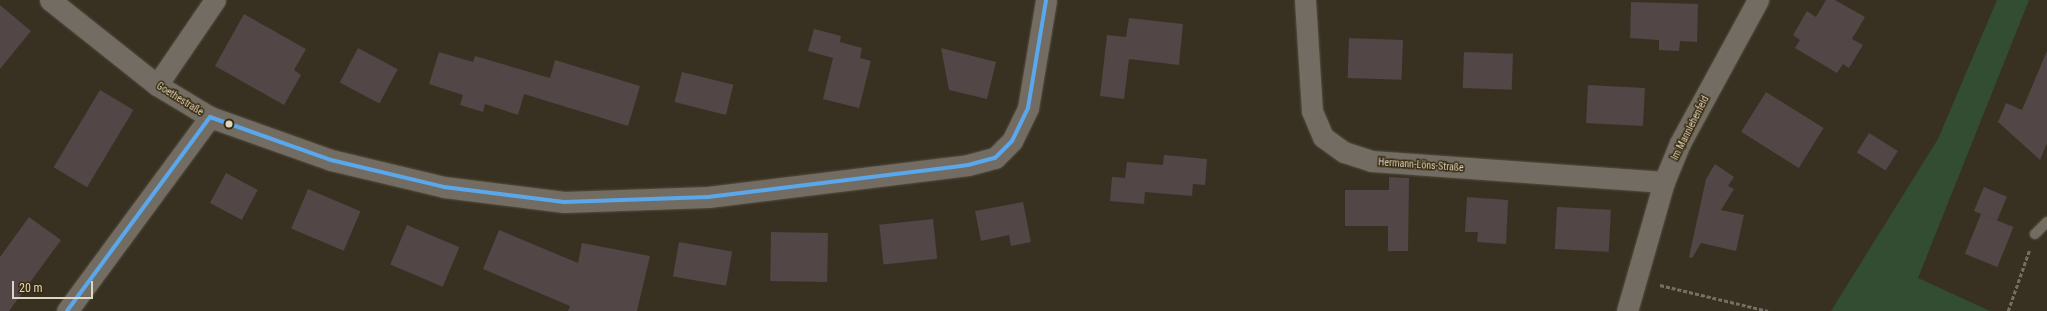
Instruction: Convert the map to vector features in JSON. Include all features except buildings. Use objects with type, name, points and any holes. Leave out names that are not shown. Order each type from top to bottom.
[{"type":"street","name":"Goethestraße","points":[[50,0],[157,86],[210,117],[331,160],[444,187],[564,202],[708,196],[968,165],[995,158],[1012,141],[1028,108],[1046,0]]},
{"type":"street","points":[[157,86],[215,0]]},
{"type":"street","name":"Hermann-Löns-Straße","points":[[1305,0],[1312,111],[1323,137],[1344,152],[1372,161],[1664,182]]},
{"type":"street","name":"Im Mannlehenfeld","points":[[1627,311],[1664,182],[1680,143],[1758,0]]},
{"type":"street","points":[[67,311],[210,117]]},
{"type":"lane","points":[[2035,234],[2047,222]]},
{"type":"path","points":[[2008,311],[2035,234]]},
{"type":"path","points":[[1637,278],[1768,311]]},
{"type":"green space","points":[[1997,0],[2029,0],[1918,278],[1990,311],[1831,311],[1938,139]]},
{"type":"transit line","points":[[67,311],[210,117],[331,160],[444,187],[564,202],[708,197],[968,165],[995,158],[1012,141],[1028,108],[1046,0]]}]
